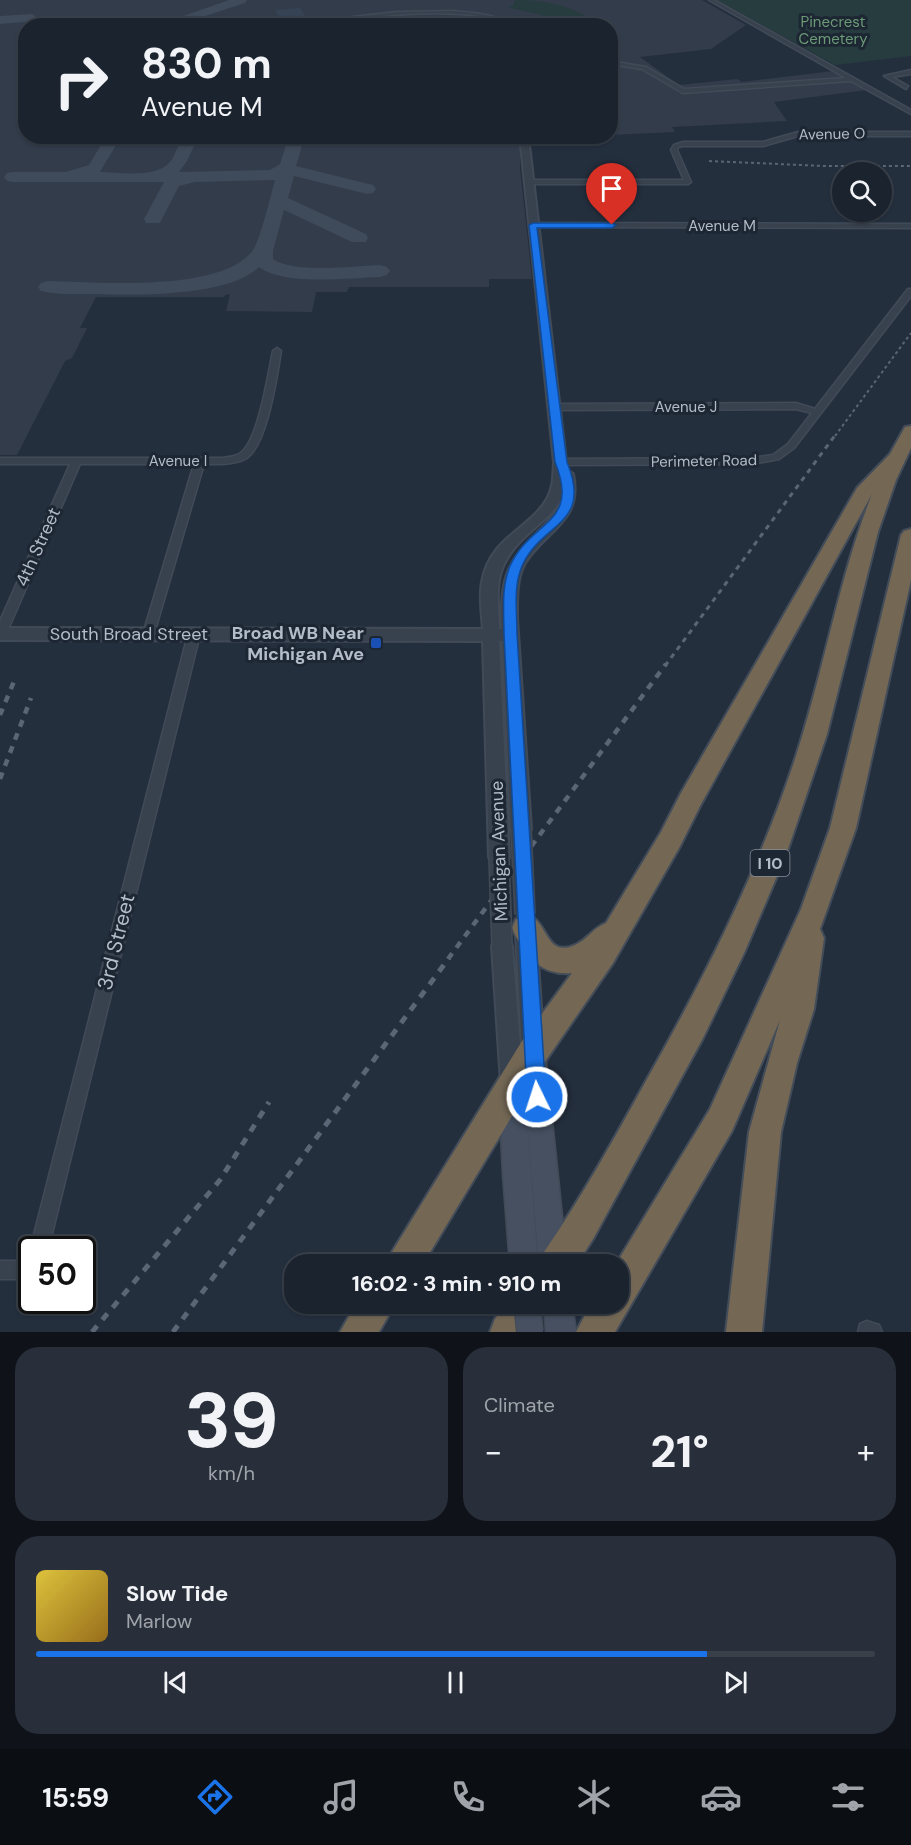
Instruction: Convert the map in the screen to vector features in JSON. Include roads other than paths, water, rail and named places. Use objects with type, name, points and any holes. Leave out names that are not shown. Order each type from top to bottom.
[{"type":"highway","name":"I 10","points":[[562,1254],[589,1214],[666,1076],[738,939],[774,852],[804,769],[828,691],[863,549],[895,458],[911,431]]},
{"type":"highway","points":[[411,1254],[533,1052],[603,954],[670,840],[690,800],[866,488],[895,458]]},
{"type":"highway","points":[[629,1275],[721,1120],[815,909],[843,828],[911,535]]},
{"type":"highway","points":[[526,921],[532,943],[541,954],[555,959],[580,958],[592,952],[605,937],[666,833],[690,800]]},
{"type":"highway","points":[[744,1332],[765,1132],[782,1063],[800,1009],[815,909]]},
{"type":"highway","points":[[358,1332],[370,1314]]},
{"type":"highway","points":[[508,1332],[521,1314]]},
{"type":"highway","points":[[594,1332],[606,1314]]},
{"type":"main road","name":"Michigan Avenue","points":[[533,1052],[540,1142],[554,1254]]},
{"type":"main road","name":"Michigan Avenue","points":[[512,1086],[516,1175],[523,1254]]},
{"type":"main road","points":[[529,1314],[530,1332]]},
{"type":"main road","points":[[559,1314],[561,1332]]},
{"type":"street","points":[[711,0],[911,112]]},
{"type":"street","points":[[350,18],[393,14],[465,14],[497,18]]},
{"type":"street","points":[[618,63],[644,68],[683,92],[851,79]]},
{"type":"street","points":[[906,87],[887,76],[911,72]]},
{"type":"street","name":"Avenue O","points":[[528,182],[688,182],[674,150],[682,144],[764,144],[798,134],[911,134]]},
{"type":"street","name":"Michigan Avenue","points":[[512,1086],[502,946],[489,584],[492,571],[506,548],[546,510],[554,499],[558,489],[561,462],[525,144]]},
{"type":"street","name":"Avenue M","points":[[533,225],[911,226]]},
{"type":"street","name":"Perimeter Road","points":[[561,462],[771,459],[781,455],[791,446],[911,291]]},
{"type":"street","name":"Avenue I","points":[[0,461],[231,460],[249,452],[257,435],[278,351]]},
{"type":"street","name":"Avenue J","points":[[554,407],[796,406],[817,412]]},
{"type":"street","name":"4th Street","points":[[0,634],[76,461]]},
{"type":"street","points":[[149,634],[200,461]]},
{"type":"street","name":"Michigan Avenue","points":[[533,1052],[510,634],[510,592],[517,563],[561,516],[568,502],[568,479],[561,462]]},
{"type":"street","name":"South Broad Street","points":[[0,634],[510,634]]},
{"type":"street","name":"3rd Street","points":[[43,1236],[194,634]]},
{"type":"street","points":[[0,1270],[18,1270]]},
{"type":"railway","points":[[709,161],[824,166],[911,166]]},
{"type":"railway","points":[[835,436],[911,333]]},
{"type":"railway","points":[[665,666],[836,434]]},
{"type":"railway","points":[[448,959],[666,664]]},
{"type":"railway","points":[[0,715],[15,679]]},
{"type":"railway","points":[[0,779],[31,698]]},
{"type":"railway","points":[[173,1332],[449,958]]},
{"type":"railway","points":[[92,1332],[220,1180],[269,1102]]},
{"type":"place","name":"Broad WB Near Michigan Ave","points":[[376,643]]},
{"type":"park label","name":"Pinecrest Cemetery","points":[[833,30]]}]
